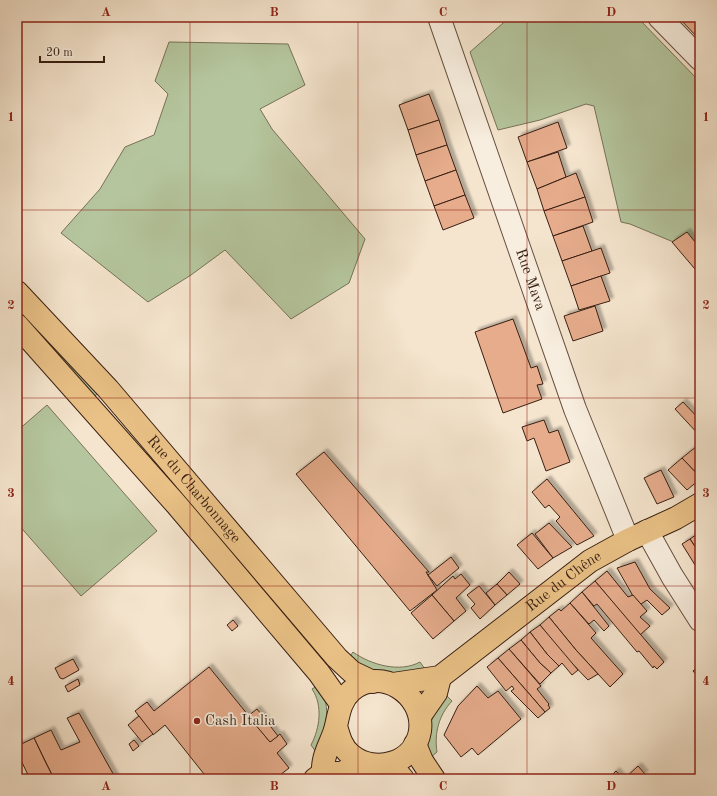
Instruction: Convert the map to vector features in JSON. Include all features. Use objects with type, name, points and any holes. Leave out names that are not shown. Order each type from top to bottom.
[{"type":"main road","name":"Rue du Charbonnage","points":[[17,292],[108,389],[337,658],[352,672],[383,683]]},
{"type":"main road","name":"Rue du Charbonnage","points":[[17,325],[39,348],[186,516],[319,673],[341,704]]},
{"type":"main road","name":"Rue du Chêne","points":[[365,763],[340,773],[319,776],[322,762],[336,726],[337,713],[341,704],[350,692],[361,685],[440,677],[571,574],[590,561],[638,535],[683,515],[700,504]]},
{"type":"main road","points":[[420,716],[436,693],[440,677]]},
{"type":"main road","points":[[383,683],[406,691],[415,702],[420,716]]},
{"type":"main road","name":"Rue du Chêne","points":[[336,726],[340,742],[351,755],[365,763],[396,772],[400,760],[415,744],[419,735],[420,716]]},
{"type":"main road","points":[[415,744],[422,761],[434,779]]},
{"type":"street","name":"Rue Mava","points":[[439,17],[576,409],[638,535],[672,576],[700,620]]},
{"type":"street","points":[[659,17],[700,60]]},
{"type":"green space","points":[[510,17],[637,17],[700,82],[700,253],[630,224],[621,222],[594,106],[586,104],[540,120],[498,130],[470,52]]},
{"type":"green space","points":[[169,42],[288,44],[305,85],[260,109],[272,129],[365,239],[349,283],[291,319],[225,250],[191,275],[148,302],[61,233],[100,189],[125,147],[154,135],[168,94],[155,81]]},
{"type":"green space","points":[[17,302],[100,392],[92,398],[17,316]]},
{"type":"green space","points":[[47,405],[157,531],[81,596],[17,523],[17,431]]},
{"type":"green space","points":[[353,652],[368,661],[377,664],[404,667],[420,662],[425,669],[412,675],[372,671],[348,659]]},
{"type":"green space","points":[[319,685],[326,703],[327,711],[325,726],[316,752],[311,745],[318,724],[319,709],[318,702],[312,689]]},
{"type":"green space","points":[[446,695],[452,701],[444,712],[438,725],[436,738],[437,752],[430,758],[428,748],[428,732],[430,724]]},
{"type":"building","points":[[678,17],[700,17],[700,40]]},
{"type":"building","points":[[429,94],[439,120],[408,130],[399,105]]},
{"type":"building","points":[[439,120],[447,145],[416,155],[408,130]]},
{"type":"building","points":[[558,122],[567,148],[527,162],[518,137]]},
{"type":"building","points":[[447,145],[456,170],[425,181],[416,155]]},
{"type":"building","points":[[558,152],[566,177],[537,189],[527,162]]},
{"type":"building","points":[[456,170],[465,195],[434,206],[425,181]]},
{"type":"building","points":[[576,173],[585,197],[544,211],[537,189]]},
{"type":"building","points":[[465,195],[474,218],[443,230],[434,206]]},
{"type":"building","points":[[585,197],[593,222],[553,236],[544,211]]},
{"type":"building","points":[[583,226],[592,251],[562,261],[553,236]]},
{"type":"building","points":[[687,232],[700,248],[700,275],[672,242]]},
{"type":"building","points":[[601,248],[610,273],[571,286],[562,261]]},
{"type":"building","points":[[601,276],[610,301],[579,310],[571,286]]},
{"type":"building","points":[[595,306],[603,331],[573,341],[564,316]]},
{"type":"building","points":[[513,319],[531,368],[537,366],[543,384],[537,385],[542,399],[503,413],[475,332]]},
{"type":"building","points":[[683,402],[700,420],[700,436],[675,409]]},
{"type":"building","points":[[544,420],[549,433],[558,430],[570,462],[546,471],[534,438],[527,441],[522,427]]},
{"type":"building","points":[[697,446],[700,449],[700,477],[682,458]]},
{"type":"building","points":[[324,452],[429,572],[426,572],[437,590],[410,611],[296,474]]},
{"type":"building","points":[[682,458],[700,477],[700,479],[687,490],[668,470]]},
{"type":"building","points":[[661,470],[674,497],[657,504],[644,478]]},
{"type":"building","points":[[547,479],[594,536],[577,545],[556,521],[560,517],[549,505],[545,508],[532,492]]},
{"type":"building","points":[[549,523],[572,547],[553,558],[535,534]]},
{"type":"building","points":[[532,533],[553,558],[538,569],[517,545]]},
{"type":"building","points":[[697,534],[700,538],[700,554],[690,539]]},
{"type":"building","points":[[690,539],[700,554],[700,562],[695,565],[682,544]]},
{"type":"building","points":[[451,557],[459,568],[437,586],[428,575]]},
{"type":"building","points":[[635,562],[650,589],[670,608],[662,615],[647,600],[641,604],[633,596],[617,568]]},
{"type":"building","points":[[607,571],[628,597],[633,595],[647,611],[640,617],[650,626],[640,635],[595,581]]},
{"type":"building","points":[[509,572],[520,584],[507,595],[497,584]]},
{"type":"building","points":[[461,574],[470,585],[456,598],[466,611],[454,621],[432,595],[453,576],[455,579]]},
{"type":"building","points":[[595,581],[664,662],[657,669],[654,666],[653,668],[639,651],[637,652],[597,604],[594,606],[582,592]]},
{"type":"building","points":[[497,584],[507,595],[495,605],[486,593]]},
{"type":"building","points":[[479,586],[495,605],[480,619],[471,608],[475,604],[467,595]]},
{"type":"building","points":[[582,592],[609,626],[604,631],[594,620],[589,624],[570,603]]},
{"type":"building","points":[[432,595],[454,621],[433,639],[411,613]]},
{"type":"building","points":[[570,603],[596,633],[591,638],[623,674],[610,687],[576,650],[549,617],[559,609],[561,611]]},
{"type":"building","points":[[549,617],[598,674],[588,680],[563,654],[540,625]]},
{"type":"building","points":[[233,620],[238,626],[232,631],[227,625]]},
{"type":"building","points":[[540,625],[578,670],[572,675],[562,663],[559,666],[547,654],[530,632]]},
{"type":"building","points":[[530,632],[547,654],[559,666],[551,673],[540,663],[521,640]]},
{"type":"building","points":[[521,640],[540,663],[551,673],[540,684],[509,649]]},
{"type":"building","points":[[509,649],[541,686],[537,689],[549,704],[548,705],[550,708],[545,712],[498,658]]},
{"type":"building","points":[[498,658],[545,712],[538,718],[511,691],[514,689],[512,686],[506,691],[487,667]]},
{"type":"building","points":[[73,659],[79,670],[63,679],[60,678],[55,668]]},
{"type":"building","points":[[700,665],[700,679],[693,671]]},
{"type":"building","name":"Cash Italia","points":[[209,667],[270,742],[280,734],[287,744],[277,753],[289,768],[275,779],[208,779],[165,725],[153,735],[135,711],[147,702],[154,711]]},
{"type":"building","points":[[78,679],[80,685],[68,692],[65,686]]},
{"type":"building","points":[[477,686],[488,698],[498,691],[521,719],[478,755],[472,748],[461,757],[444,735],[458,706]]},
{"type":"building","points":[[257,709],[278,736],[270,742],[248,716]]},
{"type":"building","points":[[79,713],[116,779],[54,779],[34,738],[51,730],[61,750],[80,742],[67,718]]},
{"type":"building","points":[[139,716],[153,734],[142,742],[128,725]]},
{"type":"building","points":[[34,738],[54,779],[30,779],[17,752],[17,746]]},
{"type":"building","points":[[134,740],[139,746],[133,751],[129,744]]},
{"type":"building","points":[[638,766],[645,774],[638,779],[624,779]]},
{"type":"building","points":[[616,771],[623,779],[614,779],[611,776]]},
{"type":"place","name":"Cash Italia","points":[[197,721]]}]
